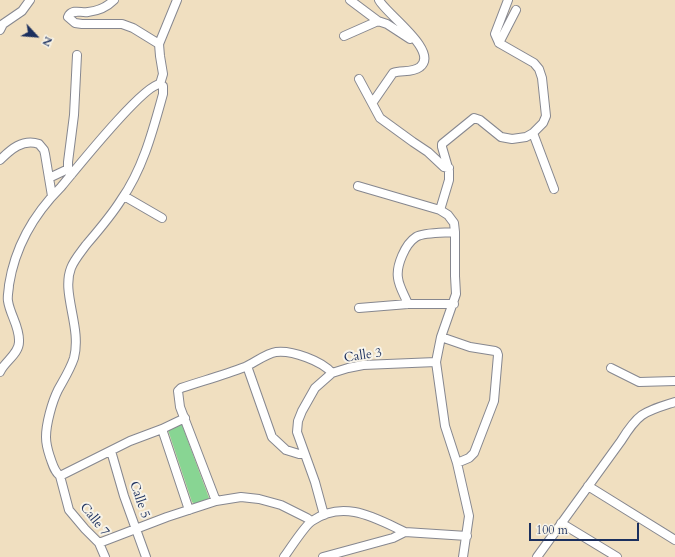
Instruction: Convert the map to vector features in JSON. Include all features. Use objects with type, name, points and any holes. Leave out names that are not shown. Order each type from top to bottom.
[{"type":"street","points":[[0,30],[3,24],[22,11],[30,0]]},
{"type":"street","points":[[114,0],[108,6],[98,10],[87,12],[73,11],[68,15],[68,18],[75,23],[82,24],[122,24],[133,28],[159,44],[177,0]]},
{"type":"street","points":[[350,0],[378,21],[387,24],[408,38],[413,38]]},
{"type":"street","points":[[373,102],[393,73],[408,72],[420,66],[424,62],[425,58],[424,53],[413,38],[399,21],[388,12],[379,0]]},
{"type":"street","points":[[440,210],[449,180],[449,168],[442,144],[474,118],[480,120],[501,137],[518,139],[533,133],[543,123],[546,116],[542,78],[539,69],[534,63],[498,43],[495,34],[508,0]]},
{"type":"street","points":[[498,43],[516,10]]},
{"type":"street","points":[[344,36],[378,21]]},
{"type":"street","name":"Calle 7","points":[[105,557],[99,543],[85,530],[69,510],[60,476],[55,471],[48,449],[46,438],[47,428],[58,391],[66,377],[76,346],[76,334],[69,292],[69,275],[71,266],[124,196],[140,168],[163,94],[162,86],[160,84],[163,74],[159,44]]},
{"type":"street","points":[[70,172],[68,162],[74,115],[77,55]]},
{"type":"street","points":[[359,79],[373,102],[380,118],[428,152],[444,167],[449,168]]},
{"type":"street","points":[[0,372],[20,342],[8,300],[11,275],[17,252],[34,218],[70,172],[119,119],[146,92],[157,84],[160,84]]},
{"type":"street","points":[[533,133],[554,189]]},
{"type":"street","points":[[0,160],[10,150],[19,145],[27,142],[38,144],[44,150],[52,196]]},
{"type":"street","points":[[49,178],[70,172]]},
{"type":"street","points":[[358,186],[440,210],[451,218],[454,223],[456,294],[454,304],[441,337],[436,362],[445,426],[457,463],[469,516],[463,557]]},
{"type":"street","points":[[124,196],[162,218]]},
{"type":"street","points":[[408,304],[398,279],[398,272],[410,242],[417,237],[455,232]]},
{"type":"street","points":[[359,308],[408,304],[454,304]]},
{"type":"street","points":[[441,337],[470,347],[492,350],[497,352],[498,355],[492,408],[474,453],[470,458],[457,463]]},
{"type":"street","points":[[216,501],[185,418],[178,396],[178,391],[181,388],[246,366],[275,352],[290,353],[304,357],[323,365],[332,373]]},
{"type":"street","name":"Calle 3","points":[[324,515],[297,432],[298,421],[302,411],[315,388],[332,373],[363,365],[436,362]]},
{"type":"street","points":[[246,366],[272,437],[286,450],[304,454]]},
{"type":"street","points":[[611,368],[639,382],[675,381]]},
{"type":"street","points":[[537,557],[621,441],[631,424],[641,414],[649,410],[675,402]]},
{"type":"street","points":[[60,476],[130,441],[162,429],[185,418]]},
{"type":"street","points":[[162,429],[189,510]]},
{"type":"street","name":"Calle 5","points":[[111,450],[124,496],[146,557]]},
{"type":"street","points":[[588,486],[675,540]]},
{"type":"street","points":[[99,543],[216,501],[241,497],[259,498],[281,505],[311,521]]},
{"type":"street","points":[[284,557],[311,521],[336,511],[353,511],[370,515],[405,532],[467,536]]},
{"type":"street","points":[[561,523],[617,557]]},
{"type":"street","points":[[323,557],[393,538],[405,532]]},
{"type":"green space","points":[[178,424],[182,425],[209,498],[207,501],[195,504],[192,502],[168,430]]}]
